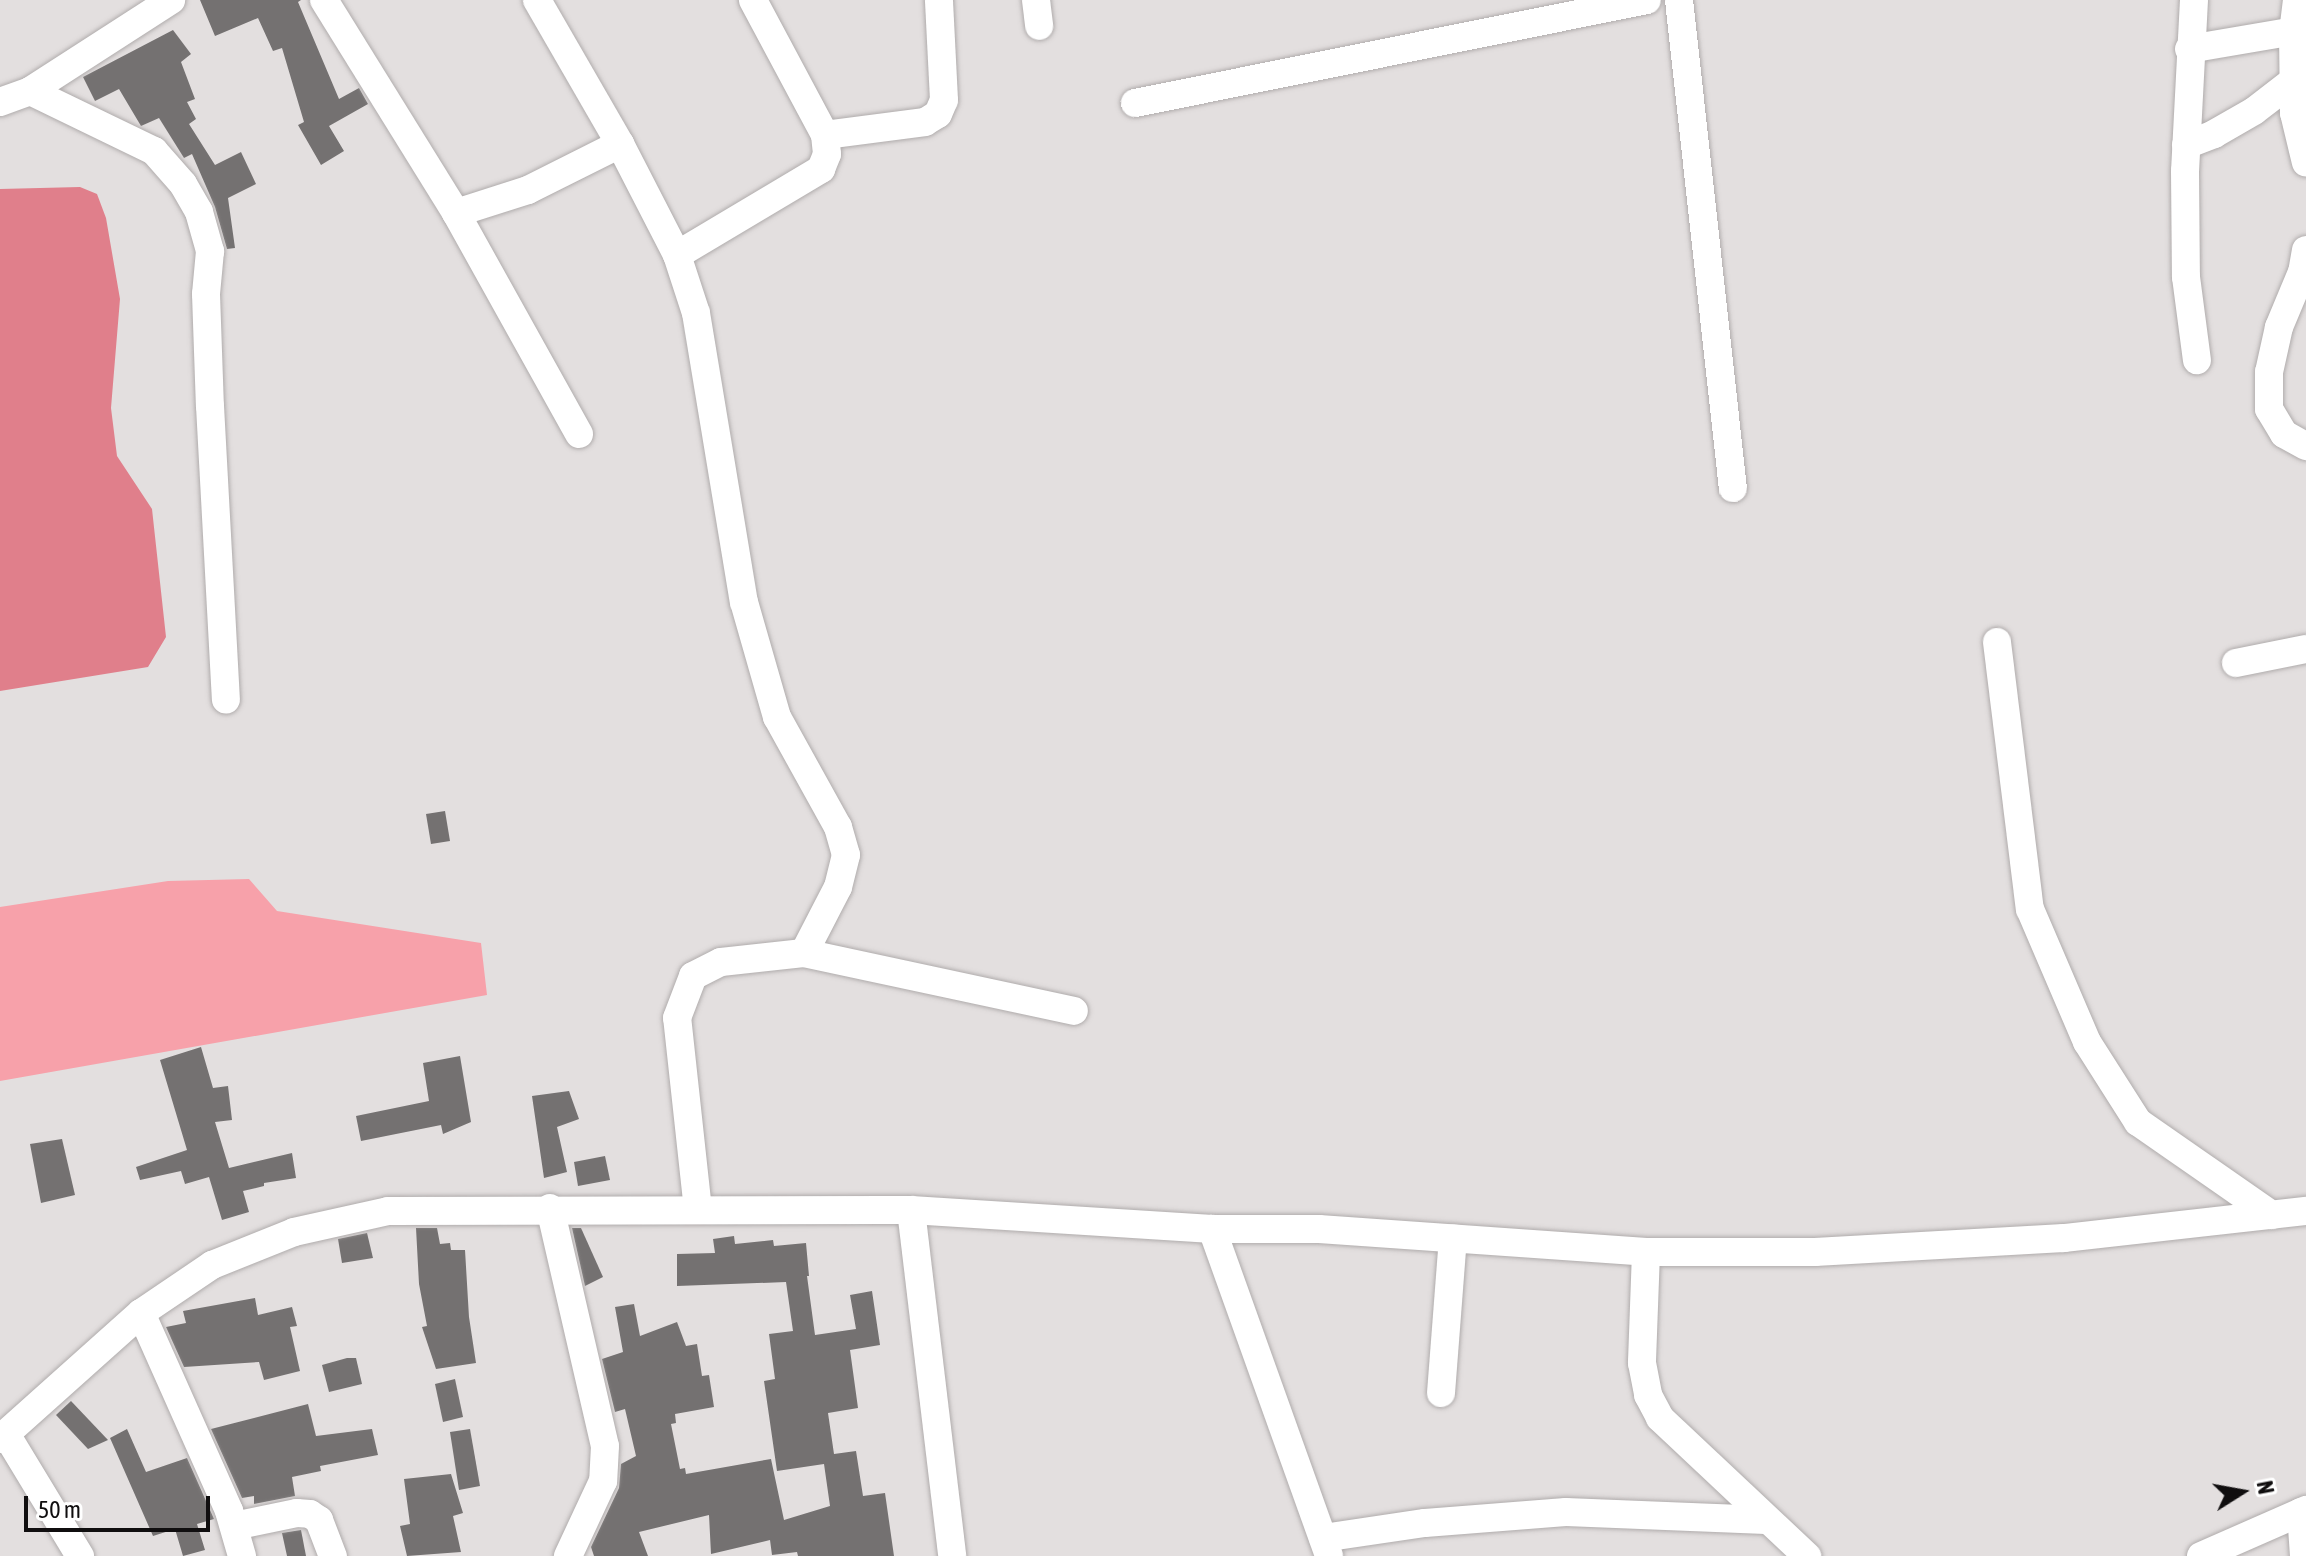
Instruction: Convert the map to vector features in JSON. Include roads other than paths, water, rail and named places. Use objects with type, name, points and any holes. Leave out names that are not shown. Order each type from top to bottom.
[{"type":"street","points":[[0,102],[30,91],[171,0]]},
{"type":"street","points":[[324,0],[456,213],[579,434]]},
{"type":"street","points":[[537,0],[620,144],[677,255],[696,313],[748,616],[777,717],[838,827],[846,855],[838,887],[804,953]]},
{"type":"street","points":[[677,255],[821,169],[827,154],[825,135],[753,0]]},
{"type":"street","points":[[825,135],[925,122],[938,114],[944,100],[939,0]]},
{"type":"street","points":[[1135,103],[1550,10],[1647,0]]},
{"type":"street","points":[[1679,0],[1733,488]]},
{"type":"street","points":[[2194,0],[2186,145],[2186,277],[2197,360]]},
{"type":"street","points":[[2297,0],[2299,30],[2293,81],[2294,113],[2306,163]]},
{"type":"street","points":[[2189,49],[2299,30]]},
{"type":"street","points":[[2186,145],[2214,134],[2254,111],[2293,81]]},
{"type":"street","points":[[30,91],[154,151],[183,184],[199,212],[210,251],[206,294],[209,392],[226,700]]},
{"type":"street","points":[[456,213],[528,190],[620,144]]},
{"type":"street","points":[[2305,265],[2279,327],[2269,372],[2269,409],[2284,434],[2306,446]]},
{"type":"street","points":[[1997,642],[2030,909],[2087,1042],[2138,1122],[2272,1215]]},
{"type":"street","points":[[2236,663],[2306,649]]},
{"type":"street","points":[[698,1210],[677,1018],[693,976],[721,962],[804,953],[1074,1011]]},
{"type":"street","points":[[80,1556],[3,1437],[141,1313],[212,1265],[294,1232],[388,1211],[550,1208],[911,1210],[1212,1229],[1319,1229],[1646,1252],[1815,1252],[2064,1238],[2306,1211]]},
{"type":"street","points":[[550,1208],[605,1446],[603,1481],[568,1556]]},
{"type":"street","points":[[911,1210],[952,1556]]},
{"type":"street","points":[[1212,1229],[1326,1547],[1425,1523],[1566,1512],[1766,1520]]},
{"type":"street","points":[[1441,1393],[1453,1238]]},
{"type":"street","points":[[1646,1252],[1642,1363],[1648,1395],[1660,1418],[1807,1556]]},
{"type":"street","points":[[141,1313],[234,1526],[242,1556]]},
{"type":"street","points":[[2201,1556],[2303,1511],[2304,1556]]},
{"type":"street","points":[[234,1526],[297,1513],[310,1514],[319,1520],[333,1556]]}]
